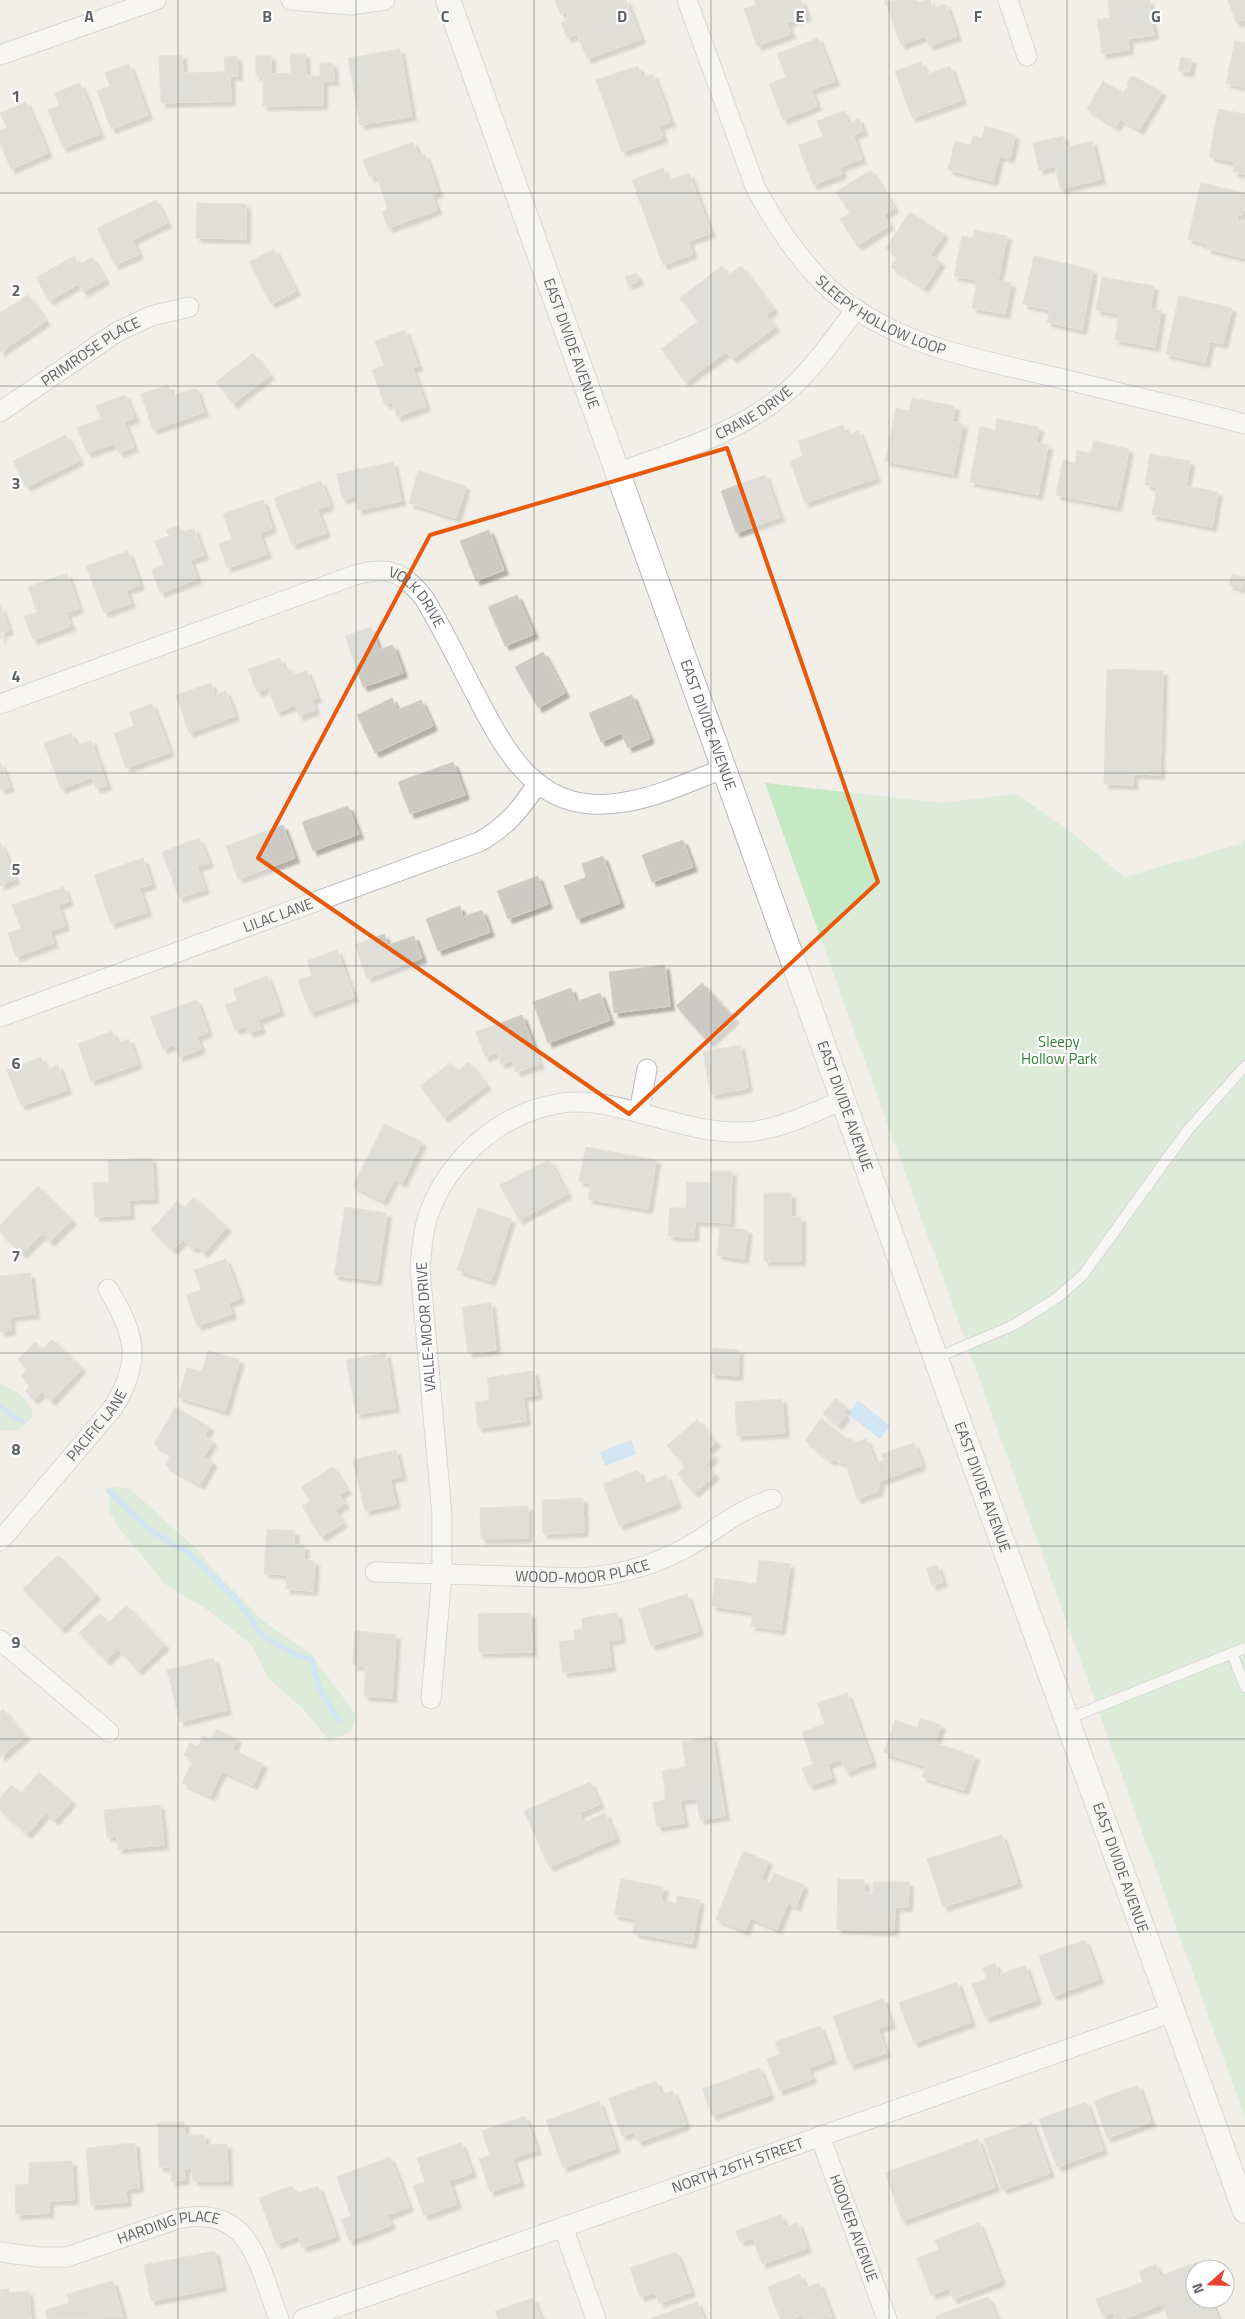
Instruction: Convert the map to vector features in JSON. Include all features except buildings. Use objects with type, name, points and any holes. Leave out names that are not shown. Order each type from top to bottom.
[{"type":"street","points":[[0,55],[156,0]]},
{"type":"street","points":[[291,0],[351,5],[385,0]]},
{"type":"street","name":"EAST DIVIDE AVENUE","points":[[448,0],[1245,2211]]},
{"type":"street","name":"SLEEPY HOLLOW LOOP","points":[[687,0],[756,189],[775,221],[809,266],[856,310],[905,336],[953,353],[1245,424]]},
{"type":"street","points":[[1008,0],[1028,56]]},
{"type":"street","name":"PRIMROSE PLACE","points":[[0,412],[117,332],[151,316],[189,307]]},
{"type":"street","name":"CRANE DRIVE","points":[[619,472],[707,440],[748,420],[769,406],[790,389],[812,366],[856,310]]},
{"type":"street","name":"VOLK DRIVE","points":[[0,704],[355,575],[387,570],[401,575],[414,585],[424,598],[502,745],[522,771],[537,784],[569,799],[608,804],[636,800],[725,768]]},
{"type":"street","name":"LILAC LANE","points":[[0,1017],[479,842],[508,822],[525,804],[537,784]]},
{"type":"street","points":[[639,1112],[647,1069]]},
{"type":"street","name":"VALLE-MOOR DRIVE","points":[[430,1699],[442,1574],[440,1485],[420,1268],[424,1229],[431,1209],[440,1190],[463,1156],[495,1130],[511,1120],[544,1107],[595,1103],[708,1129],[745,1132],[780,1125],[844,1100]]},
{"type":"street","name":"PACIFIC LANE","points":[[0,1541],[112,1408],[123,1391],[131,1372],[133,1353],[129,1330],[108,1289]]},
{"type":"street","name":"WOOD-MOOR PLACE","points":[[375,1572],[580,1578],[625,1572],[662,1560],[698,1540],[741,1511],[772,1499]]},
{"type":"street","points":[[0,1640],[110,1732]]},
{"type":"street","name":"NORTH 26TH STREET","points":[[303,2319],[1173,2012]]},
{"type":"street","name":"HOOVER AVENUE","points":[[820,2136],[887,2319]]},
{"type":"street","name":"HARDING PLACE","points":[[0,2252],[38,2257],[67,2257],[177,2219],[194,2215],[210,2216],[225,2220],[248,2241],[255,2253],[279,2319]]},
{"type":"street","points":[[563,2227],[596,2319]]},
{"type":"lane","points":[[936,1358],[1014,1325],[1058,1297],[1083,1276],[1187,1131],[1245,1066]]},
{"type":"lane","points":[[1067,1719],[1245,1648]]},
{"type":"lane","points":[[1232,1653],[1245,1687]]},
{"type":"highlighted area","points":[[727,448],[878,882],[629,1114],[258,858],[430,535]]},
{"type":"green space","name":"Sleepy Hollow Park","points":[[765,783],[942,803],[1016,794],[1070,831],[1124,877],[1240,844],[1245,839],[1245,2118]]},
{"type":"green space","points":[[0,1384],[11,1389],[26,1400],[32,1410],[33,1416],[18,1431],[0,1430]]},
{"type":"green space","points":[[112,1487],[130,1489],[201,1553],[213,1570],[263,1621],[310,1653],[356,1715],[351,1732],[329,1740],[303,1709],[268,1678],[252,1645],[208,1610],[165,1584],[116,1524],[108,1508]]},
{"type":"water","points":[[858,1400],[890,1426],[880,1439],[848,1414]]},
{"type":"water","points":[[631,1440],[636,1454],[605,1466],[600,1452]]},
{"type":"waterway","points":[[0,1407],[21,1421]]},
{"type":"waterway","points":[[109,1491],[148,1529],[189,1553],[239,1602],[262,1635],[296,1655],[312,1660],[319,1687],[339,1721]]}]
